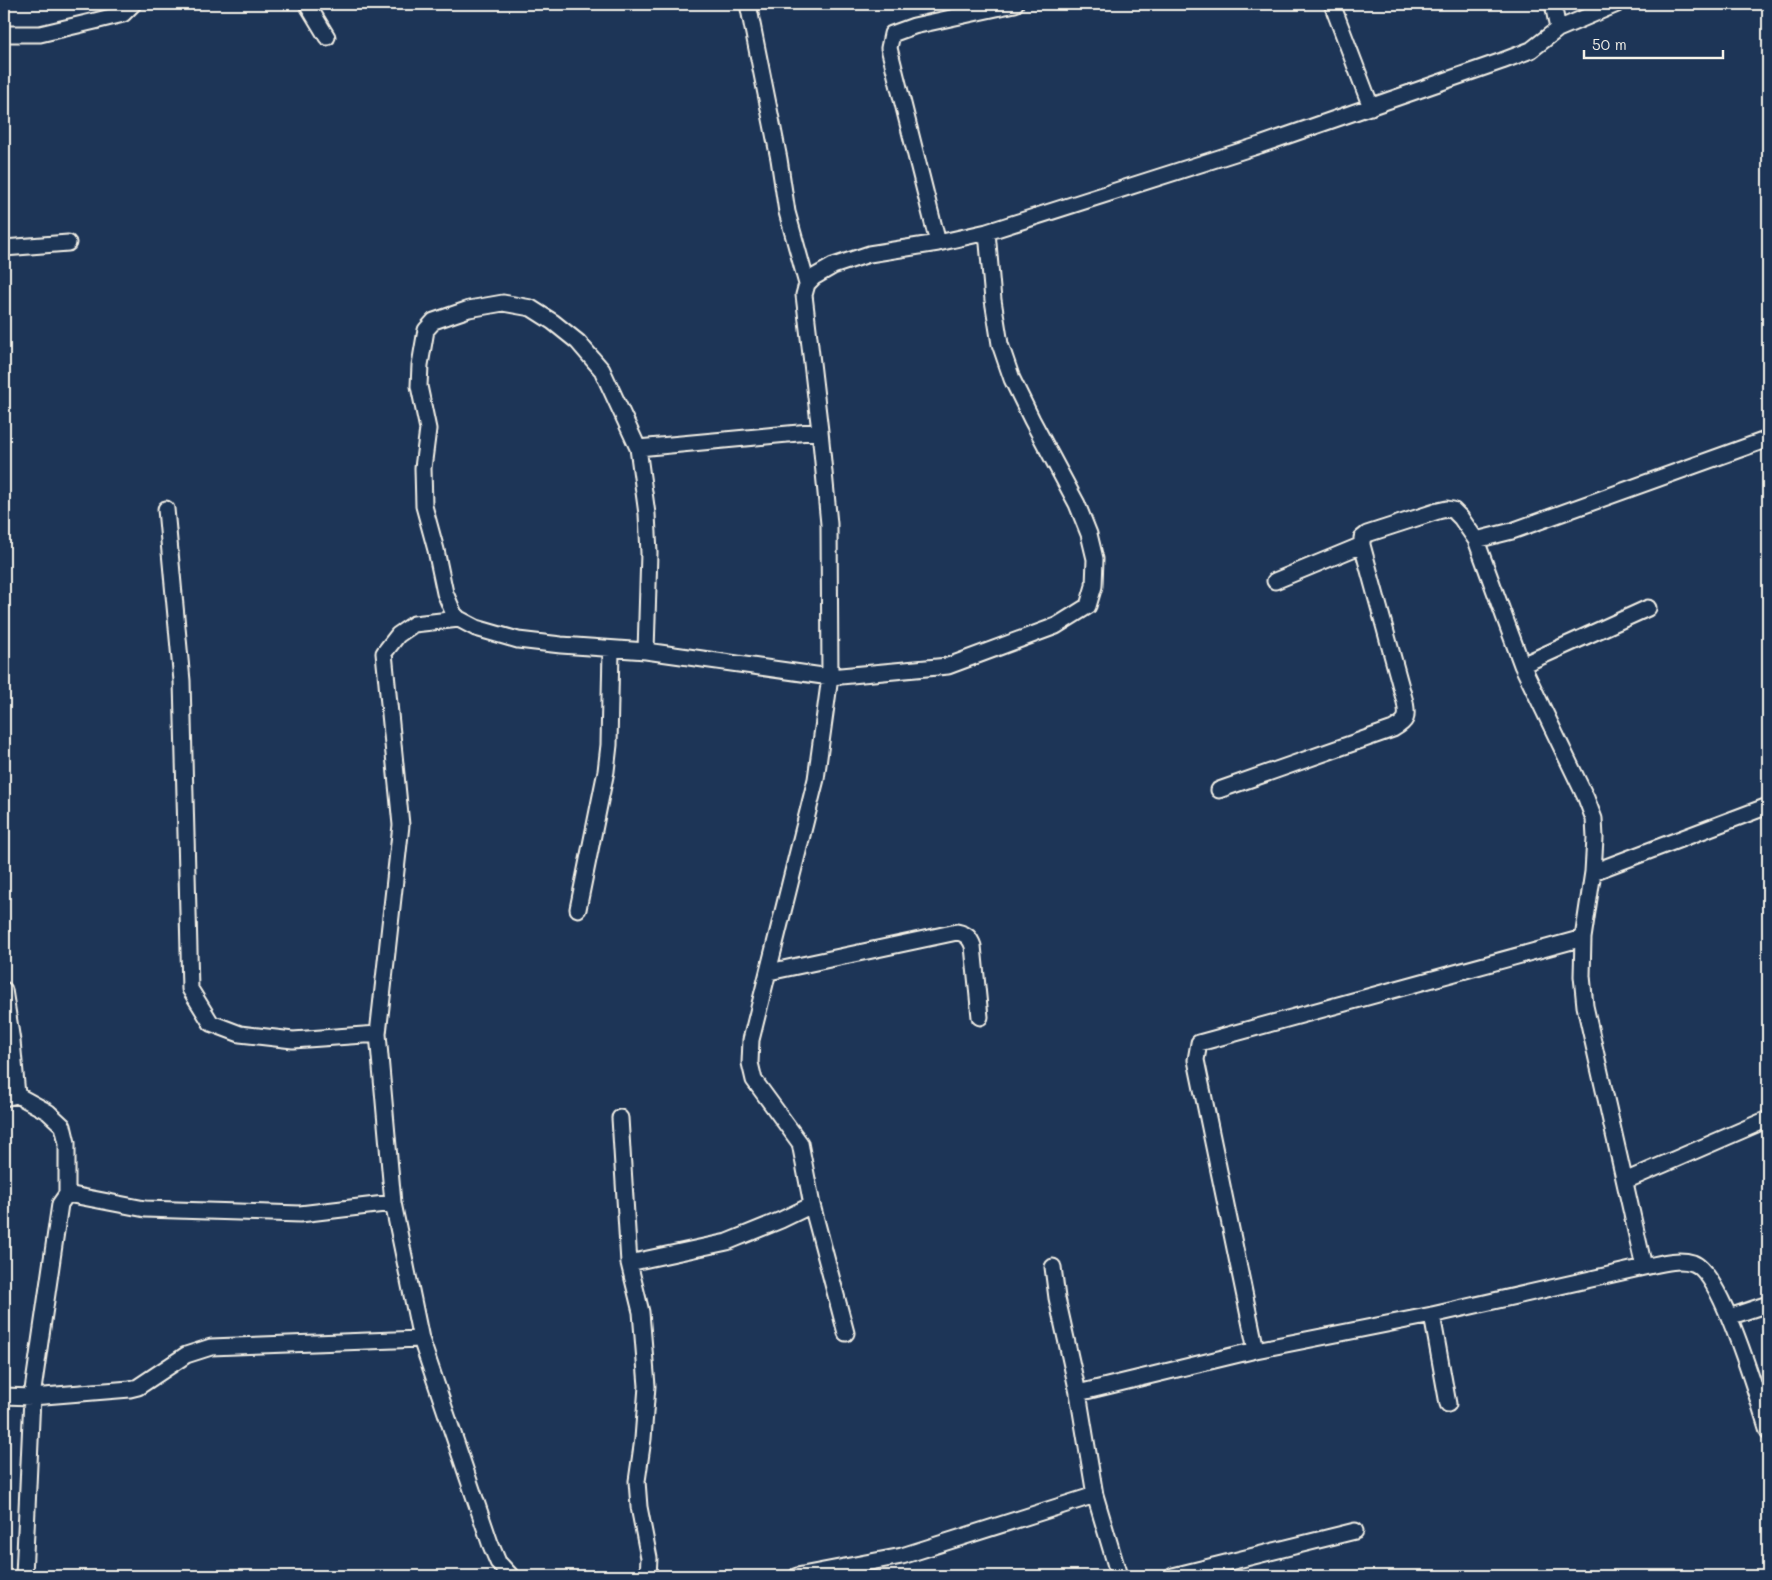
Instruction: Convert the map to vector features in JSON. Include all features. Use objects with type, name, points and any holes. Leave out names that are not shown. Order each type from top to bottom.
[{"type":"street","points":[[4,34],[40,34],[123,14],[133,4]]},
{"type":"street","points":[[307,4],[327,37]]},
{"type":"street","points":[[938,243],[889,40],[892,34],[914,26],[1014,4]]},
{"type":"street","points":[[1332,4],[1371,107]]},
{"type":"street","points":[[1553,4],[1558,29]]},
{"type":"street","points":[[807,284],[833,266],[870,254],[938,243],[987,232],[1260,145],[1371,107],[1530,50],[1558,29],[1617,4]]},
{"type":"street","points":[[749,8],[780,159],[787,212],[807,284],[804,295],[829,524],[830,678],[816,779],[751,1040],[750,1062],[754,1080],[800,1143],[812,1205],[846,1333]]},
{"type":"street","points":[[646,651],[649,553],[647,514],[638,448],[602,370],[578,342],[532,308],[503,303],[469,309],[434,321],[426,330],[420,365],[419,386],[428,429],[423,468],[424,506],[445,593],[454,614],[459,619],[476,628],[518,640],[611,650],[646,651],[830,678],[948,666],[1056,626],[1088,606],[1094,586],[1095,558],[1089,534],[1077,504],[1012,379],[1000,344],[993,300],[987,232]]},
{"type":"street","points":[[4,248],[68,243]]},
{"type":"street","points":[[638,448],[820,430]]},
{"type":"street","points":[[1476,540],[1512,531],[1768,439]]},
{"type":"street","points":[[166,509],[182,681],[190,989],[211,1023],[240,1034],[294,1040],[378,1034]]},
{"type":"street","points":[[1219,790],[1393,729],[1403,723],[1407,714],[1405,702],[1362,545],[1362,538],[1367,534],[1447,509],[1454,510],[1476,540],[1522,665],[1586,798],[1594,819],[1593,872],[1583,938],[1582,976],[1585,1006],[1644,1267]]},
{"type":"street","points":[[1275,581],[1362,545]]},
{"type":"street","points":[[1522,665],[1648,608]]},
{"type":"street","points":[[459,619],[414,624],[398,635],[384,654],[401,825],[378,1034],[393,1203],[421,1339],[490,1543],[498,1562],[511,1576]]},
{"type":"street","points":[[578,910],[606,771],[609,745],[611,650]]},
{"type":"street","points":[[1593,872],[1768,806]]},
{"type":"street","points":[[769,972],[957,932],[964,933],[969,937],[973,946],[980,1017]]},
{"type":"street","points":[[1256,1350],[1196,1060],[1199,1043],[1583,938]]},
{"type":"street","points":[[4,990],[12,1041],[10,1097],[48,1112],[63,1126],[67,1143],[67,1194],[60,1204],[32,1396],[24,1576]]},
{"type":"street","points":[[620,1118],[629,1263],[641,1312],[647,1386],[643,1439],[637,1481],[639,1506],[649,1558],[648,1576]]},
{"type":"street","points":[[1626,1181],[1768,1119]]},
{"type":"street","points":[[67,1194],[145,1209],[290,1214],[393,1203]]},
{"type":"street","points":[[629,1263],[727,1242],[812,1205]]},
{"type":"street","points":[[1078,1393],[1256,1350],[1432,1315],[1676,1261],[1694,1263],[1706,1272],[1719,1292],[1768,1431]]},
{"type":"street","points":[[1053,1267],[1057,1298],[1078,1393],[1095,1495],[1119,1576]]},
{"type":"street","points":[[1729,1317],[1768,1304]]},
{"type":"street","points":[[1432,1315],[1448,1404]]},
{"type":"street","points":[[4,1396],[32,1396],[130,1389],[138,1387],[186,1355],[211,1347],[421,1339]]},
{"type":"street","points":[[796,1576],[902,1556],[1095,1495]]},
{"type":"street","points":[[1174,1576],[1355,1531]]}]
